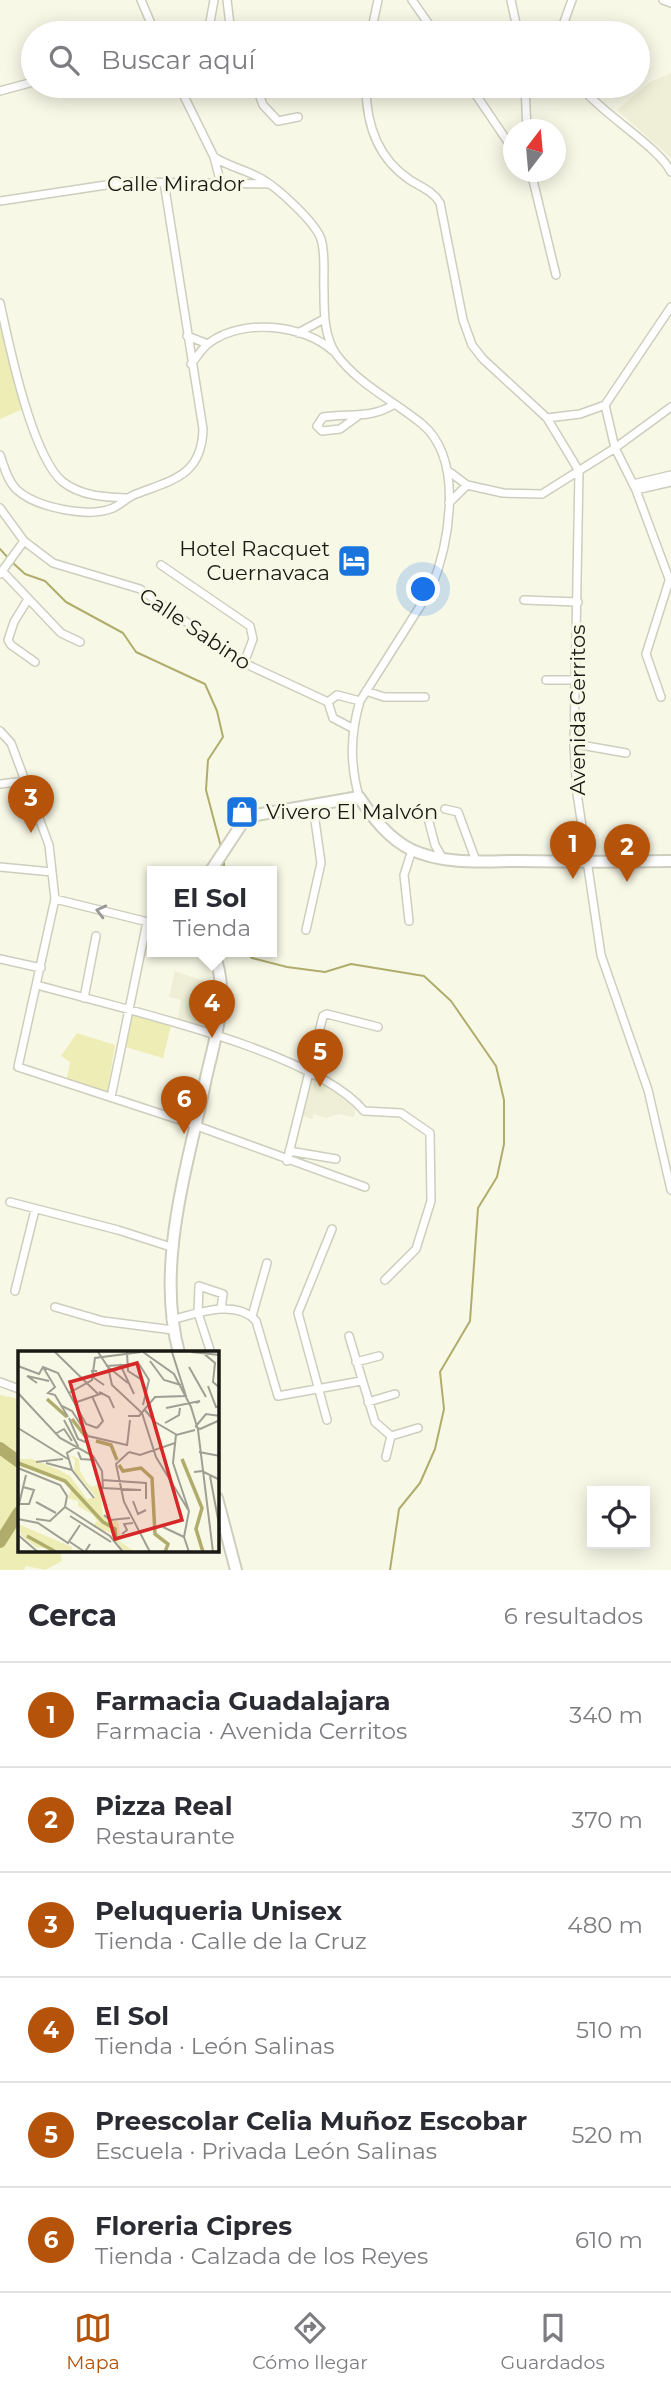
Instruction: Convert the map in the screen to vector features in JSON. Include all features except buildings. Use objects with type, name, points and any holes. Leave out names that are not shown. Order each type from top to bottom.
[{"type":"street","points":[[141,0],[150,21]]},
{"type":"street","points":[[210,21],[214,0]]},
{"type":"street","points":[[227,0],[230,21]]},
{"type":"street","points":[[374,21],[378,0]]},
{"type":"street","points":[[412,0],[427,21]]},
{"type":"street","points":[[511,0],[515,21]]},
{"type":"street","points":[[564,21],[572,0]]},
{"type":"street","points":[[663,0],[671,3]]},
{"type":"street","points":[[0,91],[21,85]]},
{"type":"street","points":[[185,98],[214,157],[221,184]]},
{"type":"street","points":[[261,98],[270,117],[278,121],[298,117]]},
{"type":"street","points":[[367,98],[368,121],[374,139],[396,169],[433,194],[442,207],[463,320],[472,345],[483,359],[547,418],[579,471]]},
{"type":"street","points":[[478,98],[503,136]]},
{"type":"street","points":[[526,98],[526,119]]},
{"type":"street","points":[[592,98],[618,124],[662,158],[671,172]]},
{"type":"street","points":[[214,157],[269,184],[312,225],[320,238],[324,319],[335,353]]},
{"type":"street","points":[[0,455],[7,475],[17,489],[58,509],[90,513],[113,508],[126,498],[183,475],[198,459],[203,429],[164,182]]},
{"type":"street","name":"Calle Mirador","points":[[0,201],[93,185],[164,182],[269,184]]},
{"type":"street","points":[[533,182],[556,275]]},
{"type":"street","points":[[0,303],[44,456],[64,483],[91,495],[126,498]]},
{"type":"street","points":[[547,418],[580,414],[605,405],[671,307]]},
{"type":"street","points":[[298,333],[324,319]]},
{"type":"street","points":[[191,364],[208,344],[252,328],[276,328],[298,333],[325,344],[371,389],[432,434],[439,446],[446,468],[449,503],[446,547],[431,589],[360,701],[352,728],[352,756],[359,797],[382,828],[412,850],[443,859],[671,861]]},
{"type":"street","points":[[187,336],[208,344]]},
{"type":"street","points":[[358,416],[340,429],[322,431],[317,426],[323,417],[376,413],[393,405]]},
{"type":"street","points":[[605,405],[615,448],[635,487],[670,583],[646,654],[661,696]]},
{"type":"street","points":[[446,468],[467,485],[503,493],[542,495],[615,448],[671,407]]},
{"type":"street","name":"Avenida Cerritos","points":[[579,471],[574,746],[587,861],[601,955],[648,1090],[671,1190]]},
{"type":"street","points":[[635,487],[671,475]]},
{"type":"street","points":[[635,487],[671,482]]},
{"type":"street","points":[[449,503],[467,485]]},
{"type":"street","points":[[101,510],[103,497]]},
{"type":"street","name":"Calle Sabino","points":[[0,508],[24,541],[53,563],[140,589],[244,663],[328,702],[333,718],[352,728]]},
{"type":"street","points":[[24,541],[3,571],[61,634],[80,642]]},
{"type":"street","points":[[161,565],[250,626],[253,639],[244,663]]},
{"type":"street","points":[[28,599],[13,622],[8,640],[35,662]]},
{"type":"street","points":[[524,600],[578,602]]},
{"type":"street","points":[[546,680],[575,680]]},
{"type":"street","points":[[366,691],[384,697],[425,697]]},
{"type":"street","name":"Calle Sabino","points":[[328,702],[337,695],[360,701]]},
{"type":"street","points":[[0,731],[11,743],[49,845],[55,899],[18,1067],[365,1187]]},
{"type":"street","points":[[574,746],[626,753]]},
{"type":"street","points":[[0,784],[25,781]]},
{"type":"street","points":[[214,866],[243,822],[271,810],[313,806],[359,797]]},
{"type":"street","points":[[306,930],[321,863],[313,806]]},
{"type":"street","points":[[445,809],[458,812],[476,861]]},
{"type":"street","points":[[429,822],[435,845],[443,859]]},
{"type":"street","points":[[409,921],[404,875],[412,850]]},
{"type":"street","points":[[0,867],[52,872]]},
{"type":"street","points":[[55,899],[147,922]]},
{"type":"street","points":[[111,1097],[127,1010],[147,934]]},
{"type":"street","points":[[84,998],[96,936]]},
{"type":"street","points":[[178,1351],[172,1325],[176,1219],[222,996],[214,957]]},
{"type":"street","points":[[0,959],[41,968]]},
{"type":"street","points":[[37,985],[215,1037],[309,1069],[354,1098],[364,1111],[401,1112],[432,1137],[429,1152],[431,1201],[416,1249],[385,1280]]},
{"type":"street","points":[[287,1161],[324,1014],[378,1027]]},
{"type":"street","points":[[289,1151],[336,1158]]},
{"type":"street","points":[[9,1202],[118,1230],[174,1248]]},
{"type":"street","points":[[15,1291],[35,1210]]},
{"type":"street","points":[[327,1420],[298,1313],[332,1229]]},
{"type":"street","points":[[252,1315],[267,1263]]},
{"type":"street","points":[[210,1351],[198,1313],[200,1286],[223,1294],[221,1309]]},
{"type":"street","points":[[55,1307],[103,1321],[172,1325],[198,1313],[221,1309],[252,1315],[278,1396],[361,1381]]},
{"type":"street","points":[[349,1336],[376,1422],[391,1436]]},
{"type":"street","points":[[356,1362],[379,1356]]},
{"type":"street","points":[[0,1382],[18,1389]]},
{"type":"street","points":[[368,1402],[395,1394]]},
{"type":"street","points":[[391,1436],[418,1428]]},
{"type":"street","points":[[386,1457],[391,1436]]},
{"type":"street","points":[[219,1506],[236,1570]]},
{"type":"shaded area","points":[[671,73],[671,158],[617,110],[631,98],[650,98],[650,82]]},
{"type":"shaded area","points":[[175,971],[209,983],[213,1001],[217,1002],[209,1031],[177,1023],[181,1000],[169,997]]},
{"type":"shaded area","points":[[309,1069],[322,1080],[351,1094],[357,1101],[354,1117],[339,1114],[326,1118],[314,1114],[312,1119],[296,1114]]},
{"type":"green space","points":[[0,322],[23,409],[0,419]]},
{"type":"green space","points":[[129,1014],[171,1026],[163,1058],[122,1046]]},
{"type":"green space","points":[[77,1033],[115,1045],[107,1095],[69,1084],[67,1077],[70,1062],[61,1056]]},
{"type":"green space","points":[[0,1395],[18,1399],[18,1552],[60,1552],[62,1561],[45,1570],[26,1566],[24,1570],[0,1570]]},
{"type":"waterway","points":[[0,549],[9,559]]},
{"type":"waterway","points":[[13,563],[25,574],[45,581],[66,602],[123,633],[136,652],[205,684],[217,711],[223,737],[208,760],[206,790],[221,847]]},
{"type":"waterway","points":[[224,859],[224,866]]},
{"type":"waterway","points":[[251,957],[287,967],[325,972],[351,964],[424,976],[451,1001],[496,1066],[504,1100],[504,1144],[497,1177],[478,1208],[470,1321],[440,1372],[444,1409],[435,1449],[420,1483],[399,1509],[390,1570]]},
{"type":"waterway","points":[[0,1448],[18,1461]]},
{"type":"waterway","points":[[0,1542],[18,1514]]},
{"type":"place","name":"Hotel Racquet Cuernavaca","points":[[354,561]]},
{"type":"place","name":"Vivero El Malvón","points":[[242,812]]},
{"type":"place","name":"Peluqueria Unisex","points":[[31,833]]},
{"type":"place","name":"Farmacia Guadalajara","points":[[573,879]]},
{"type":"place","name":"Pizza Real","points":[[627,882]]},
{"type":"place","name":"El Sol","points":[[212,1038]]},
{"type":"place","name":"Preescolar Celia Muñoz Escobar","points":[[320,1087]]},
{"type":"place","name":"Floreria Cipres","points":[[184,1134]]}]
